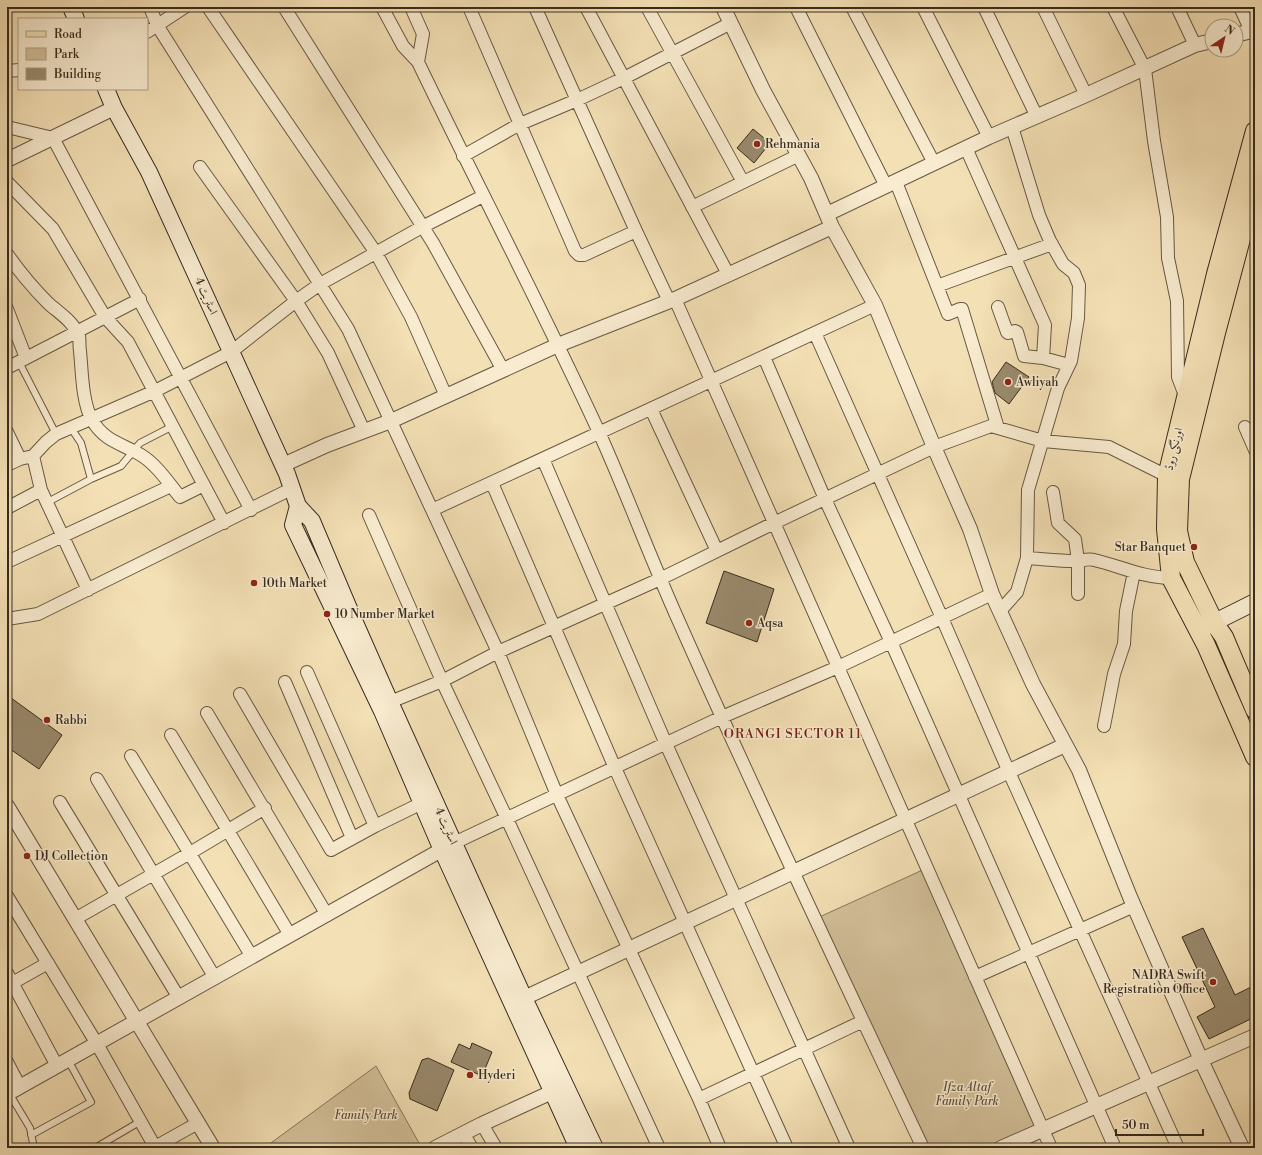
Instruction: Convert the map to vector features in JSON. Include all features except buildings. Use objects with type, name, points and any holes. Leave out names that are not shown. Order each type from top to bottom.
[{"type":"main road","points":[[71,7],[76,18]]},
{"type":"main road","name":"اسٹریٹ 4","points":[[106,90],[114,108],[149,172],[283,465],[298,506],[312,521],[352,618],[390,702],[448,847],[560,1088],[595,1148]]},
{"type":"main road","name":"اورنگی روڈ","points":[[1255,131],[1216,274],[1167,476],[1166,529],[1171,578],[1198,630],[1255,757]]},
{"type":"main road","points":[[1255,186],[1216,332],[1180,479],[1178,531],[1185,562],[1220,630],[1255,710]]},
{"type":"main road","name":"اسٹریٹ 4","points":[[298,506],[293,525],[382,711],[422,803],[448,847],[524,998],[560,1088],[578,1148]]},
{"type":"main road","points":[[1198,630],[1220,630],[1255,602]]},
{"type":"street","points":[[150,7],[152,28],[348,329],[498,652],[557,796],[699,1099],[720,1148]]},
{"type":"street","points":[[152,28],[185,7]]},
{"type":"street","points":[[208,7],[376,253],[411,317],[446,396]]},
{"type":"street","points":[[284,7],[433,243],[503,370]]},
{"type":"street","points":[[382,7],[403,46],[418,62],[463,156],[558,345],[599,433],[660,579],[722,717],[923,1148]]},
{"type":"street","points":[[411,7],[423,34],[418,62]]},
{"type":"street","points":[[468,7],[575,251],[584,255],[636,231]]},
{"type":"street","points":[[535,7],[636,231],[712,380],[1051,1148]]},
{"type":"street","points":[[586,7],[728,274]]},
{"type":"street","points":[[647,7],[743,182]]},
{"type":"street","points":[[723,7],[763,90],[811,178],[830,221],[875,305],[970,529],[992,594],[1033,684],[1079,770],[1110,850],[1134,906],[1201,1060],[1242,1148]]},
{"type":"street","points":[[796,7],[891,184],[948,314],[962,309],[998,428]]},
{"type":"street","points":[[852,7],[934,163]]},
{"type":"street","points":[[923,7],[989,137]]},
{"type":"street","points":[[984,7],[1036,117]]},
{"type":"street","points":[[1043,7],[1086,95]]},
{"type":"street","points":[[1113,7],[1145,69],[1154,141],[1167,217],[1168,258],[1177,301],[1178,377],[1186,399]]},
{"type":"street","points":[[1177,7],[1195,45]]},
{"type":"street","points":[[1240,7],[1253,31]]},
{"type":"street","points":[[463,156],[520,124],[624,78],[731,23]]},
{"type":"street","points":[[283,465],[327,445],[392,421],[558,345],[672,300],[728,274],[830,221],[891,184],[934,163],[989,137],[1145,69],[1195,45],[1204,43]]},
{"type":"street","points":[[7,71],[18,70]]},
{"type":"street","points":[[7,160],[114,108]]},
{"type":"street","points":[[7,127],[53,138],[251,510]]},
{"type":"street","points":[[1000,611],[1017,592],[1027,558],[1028,490],[1058,388],[1071,362],[1078,318],[1079,285],[1074,273],[1063,264],[1039,215],[1012,127]]},
{"type":"street","points":[[966,148],[1045,325],[1043,358]]},
{"type":"street","points":[[692,207],[799,155]]},
{"type":"street","points":[[200,167],[296,301],[328,353],[364,431]]},
{"type":"street","points":[[7,182],[53,229],[105,317],[128,342],[224,523]]},
{"type":"street","points":[[7,465],[20,459],[33,456],[56,434],[155,391],[231,352],[320,284],[422,227],[483,196]]},
{"type":"street","points":[[937,286],[1052,244]]},
{"type":"street","points":[[7,254],[12,270],[74,326],[80,338],[86,402],[92,419],[100,431],[112,442],[142,455],[163,474],[180,497],[204,485]]},
{"type":"street","points":[[7,368],[140,299]]},
{"type":"street","points":[[432,510],[875,305]]},
{"type":"street","points":[[998,307],[1007,332],[1017,332],[1024,356],[1043,358],[1069,365]]},
{"type":"street","points":[[7,309],[23,360]]},
{"type":"street","points":[[814,333],[942,618],[1008,772],[1178,1148]]},
{"type":"street","points":[[764,357],[825,499],[891,642],[1115,1148]]},
{"type":"street","points":[[651,409],[717,551]]},
{"type":"street","points":[[390,702],[442,681],[498,652],[660,579],[934,447],[991,426],[1043,441],[1109,447],[1167,476]]},
{"type":"street","points":[[1245,427],[1255,450]]},
{"type":"street","points":[[7,432],[20,459]]},
{"type":"street","points":[[33,456],[40,490],[88,590]]},
{"type":"street","points":[[543,459],[666,744],[849,1148]]},
{"type":"street","points":[[492,483],[615,768],[787,1148]]},
{"type":"street","points":[[7,562],[171,486]]},
{"type":"street","points":[[7,619],[38,614],[291,489]]},
{"type":"street","points":[[7,508],[40,490]]},
{"type":"street","points":[[1053,492],[1058,523],[1075,539],[1078,561],[1078,594]]},
{"type":"street","points":[[369,515],[442,681],[659,1148]]},
{"type":"street","points":[[1027,558],[1056,561],[1078,561],[1092,559],[1158,578],[1171,578]]},
{"type":"street","points":[[1104,726],[1114,674],[1124,644],[1126,611],[1134,572]]},
{"type":"street","points":[[7,1062],[12,1092],[448,847],[722,717],[838,667],[992,594]]},
{"type":"street","points":[[307,672],[375,826]]},
{"type":"street","points":[[285,682],[352,838]]},
{"type":"street","points":[[240,694],[331,850],[422,803]]},
{"type":"street","points":[[207,713],[327,914]]},
{"type":"street","points":[[171,736],[290,936]]},
{"type":"street","points":[[524,998],[1065,745]]},
{"type":"street","points":[[131,756],[252,957]]},
{"type":"street","points":[[97,779],[215,978]]},
{"type":"street","points":[[60,802],[179,998]]},
{"type":"street","points":[[75,918],[190,853],[265,808]]},
{"type":"street","points":[[9,815],[75,918],[213,1148]]},
{"type":"street","points":[[7,896],[97,1044],[155,1147],[198,1123]]},
{"type":"street","points":[[975,977],[1134,906]]},
{"type":"street","points":[[48,963],[9,981],[62,1063]]},
{"type":"street","points":[[699,1099],[863,1021]]},
{"type":"street","points":[[1001,1148],[1201,1060],[1254,1039]]},
{"type":"street","points":[[435,1148],[463,1133],[560,1088]]},
{"type":"street","points":[[482,1124],[496,1148]]},
{"type":"street","points":[[463,1133],[472,1148]]},
{"type":"lane","points":[[23,360],[56,434]]},
{"type":"lane","points":[[46,503],[91,479],[121,466],[140,443],[173,426]]},
{"type":"lane","points":[[71,428],[80,443],[91,479]]},
{"type":"lane","points":[[31,1135],[91,1102],[62,1063]]},
{"type":"lane","points":[[12,1092],[30,1128],[34,1148]]},
{"type":"lane","points":[[95,1148],[140,1121]]},
{"type":"green space","name":"Ifza Altaf Family Park","points":[[927,868],[1043,1130],[1001,1148],[923,1148],[815,919]]},
{"type":"green space","name":"Family Park","points":[[376,1066],[419,1143],[408,1148],[264,1148]]},
{"type":"place","name":"Rehmania","points":[[757,144]]},
{"type":"place","name":"Awliyah","points":[[1008,382]]},
{"type":"place","name":"Star Banquet","points":[[1194,547]]},
{"type":"place","name":"10th Market","points":[[254,583]]},
{"type":"place","name":"10 Number Market","points":[[327,614]]},
{"type":"place","name":"Aqsa","points":[[749,623]]},
{"type":"place","name":"Rabbi","points":[[47,720]]},
{"type":"place","name":"DJ Collection","points":[[27,856]]},
{"type":"place","name":"NADRA Swift Registration Office","points":[[1213,982]]},
{"type":"place","name":"Hyderi","points":[[470,1075]]},
{"type":"district","name":"ORANGI SECTOR 11","points":[[793,734]]}]
